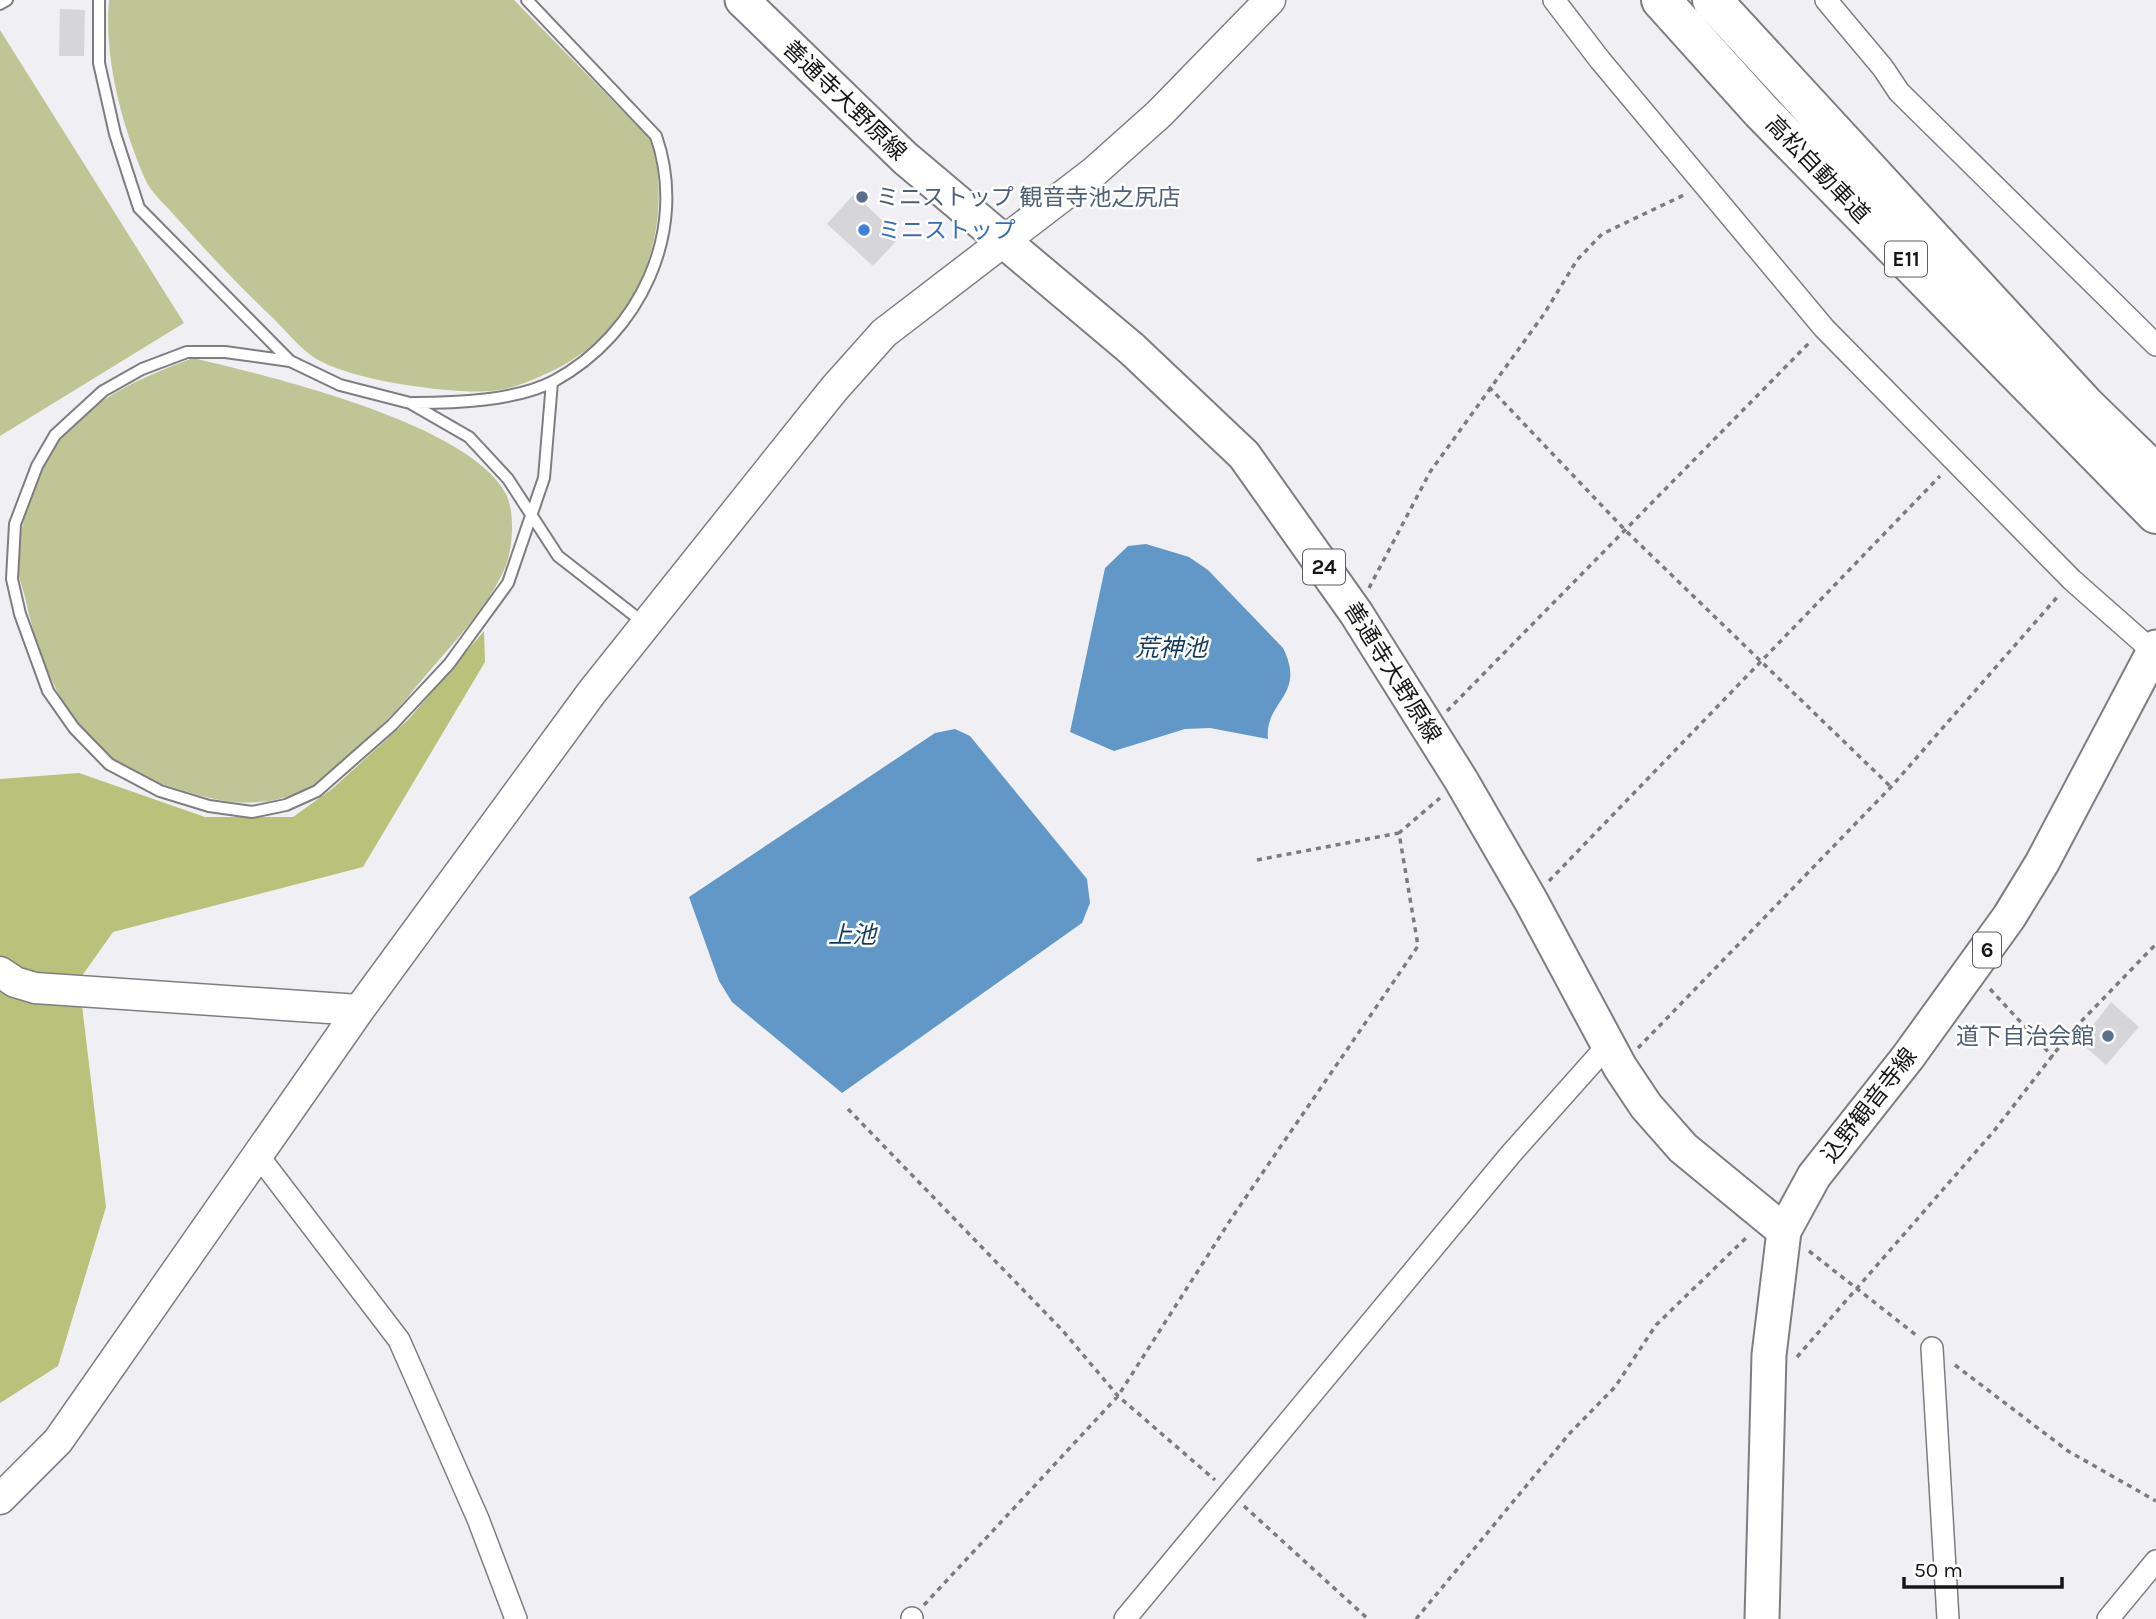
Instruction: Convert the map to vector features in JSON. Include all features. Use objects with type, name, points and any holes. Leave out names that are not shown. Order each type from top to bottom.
[{"type":"highway","name":"高松自動車道","points":[[1661,0],[1761,111],[2156,514]]},
{"type":"highway","name":"高松自動車道","points":[[1712,0],[2086,406],[2156,474]]},
{"type":"main road","name":"善通寺大野原線","points":[[742,0],[905,158],[1132,349],[1244,455],[1356,613],[1461,780],[1531,901],[1614,1056],[1646,1106],[1683,1148],[1776,1224]]},
{"type":"main road","name":"込野観音寺線","points":[[1762,1619],[1768,1390],[1776,1224],[1973,970],[2042,863],[2155,651]]},
{"type":"street","points":[[0,1499],[58,1441],[139,1329],[257,1154],[359,1010],[592,692],[834,388],[884,333],[1094,172],[1158,114],[1270,0]]},
{"type":"street","points":[[1554,0],[1600,60],[1824,328],[2072,580],[2155,651]]},
{"type":"street","points":[[1826,0],[1883,68],[1899,92],[2156,345]]},
{"type":"street","points":[[0,972],[15,982],[35,988],[359,1010]]},
{"type":"street","points":[[1125,1619],[1501,1165],[1614,1056]]},
{"type":"street","points":[[257,1154],[399,1340],[478,1519],[516,1619]]},
{"type":"street","points":[[1932,1348],[1948,1619]]},
{"type":"street","points":[[2108,1619],[2156,1561]]},
{"type":"lane","points":[[0,4],[7,0]]},
{"type":"lane","points":[[99,0],[99,63],[115,134],[139,208],[290,361]]},
{"type":"lane","points":[[527,0],[656,136],[664,160],[667,196],[663,236],[653,272],[635,309],[585,361],[552,382],[459,403],[410,402],[340,385],[290,361],[225,352],[187,352],[142,369],[103,391],[55,435],[37,466],[15,524],[12,579],[20,614],[48,691],[74,728],[109,764],[160,792],[209,806],[253,812],[286,805],[317,791],[391,725],[449,664],[508,583],[544,478],[552,382]]},
{"type":"lane","points":[[410,402],[469,437],[508,479],[558,556],[647,625]]},
{"type":"path","points":[[1356,613],[1430,472],[1544,314],[1577,260],[1602,234],[1706,184]]},
{"type":"path","points":[[1428,730],[1824,328]]},
{"type":"path","points":[[1489,387],[1626,531],[1891,788]]},
{"type":"path","points":[[1531,901],[1954,462]]},
{"type":"path","points":[[1614,1056],[1891,788],[2072,580]]},
{"type":"path","points":[[1257,860],[1399,833],[1461,780]]},
{"type":"path","points":[[912,1619],[1118,1396],[1233,1216],[1418,946],[1399,833]]},
{"type":"path","points":[[1768,1390],[1994,1131],[2070,1033],[2156,944]]},
{"type":"path","points":[[1973,970],[2053,1057]]},
{"type":"path","points":[[848,1109],[1063,1331],[1118,1396],[1368,1619]]},
{"type":"path","points":[[1416,1619],[1570,1433],[1615,1387],[1657,1325],[1776,1224],[1932,1348],[2068,1451],[2156,1501]]},
{"type":"green space","points":[[109,0],[514,0],[652,141],[658,177],[658,212],[652,247],[641,280],[624,310],[601,337],[574,359],[535,379],[510,388],[458,391],[417,387],[377,380],[319,360],[302,348],[211,256],[148,184],[129,137],[116,92],[109,46]]},
{"type":"green space","points":[[0,30],[184,323],[0,436]]},
{"type":"green space","points":[[193,358],[315,390],[364,406],[452,445],[485,469],[506,494],[511,510],[511,539],[506,565],[489,597],[463,631],[402,704],[341,764],[310,787],[269,801],[228,801],[199,795],[133,774],[99,749],[69,711],[46,667],[19,575],[19,545],[27,509],[40,474],[58,442],[82,416],[111,395],[143,378]]},
{"type":"green space","points":[[484,631],[485,662],[363,867],[113,932],[79,980],[106,1207],[58,1366],[0,1403],[0,779],[79,773],[205,817],[293,817],[332,789],[408,720]]},
{"type":"water","name":"荒神池","points":[[1146,544],[1189,557],[1208,570],[1283,648],[1290,677],[1288,688],[1268,726],[1268,739],[1210,728],[1185,729],[1114,751],[1070,732],[1105,568],[1128,546]]},
{"type":"water","name":"上池","points":[[955,729],[970,736],[1087,879],[1090,903],[1082,923],[842,1093],[732,1002],[719,981],[689,897],[935,733]]},
{"type":"building","points":[[60,9],[85,10],[84,56],[59,56]]},
{"type":"building","name":"ミニストップ","points":[[854,194],[900,237],[873,266],[827,224]]},
{"type":"building","name":"道下自治会館","points":[[2111,1002],[2139,1027],[2106,1065],[2080,1042]]},
{"type":"place","name":"ミニストップ 観音寺池之尻店","points":[[862,197]]},
{"type":"place","name":"ミニストップ","points":[[864,230]]},
{"type":"place","name":"道下自治会館","points":[[2108,1036]]}]
